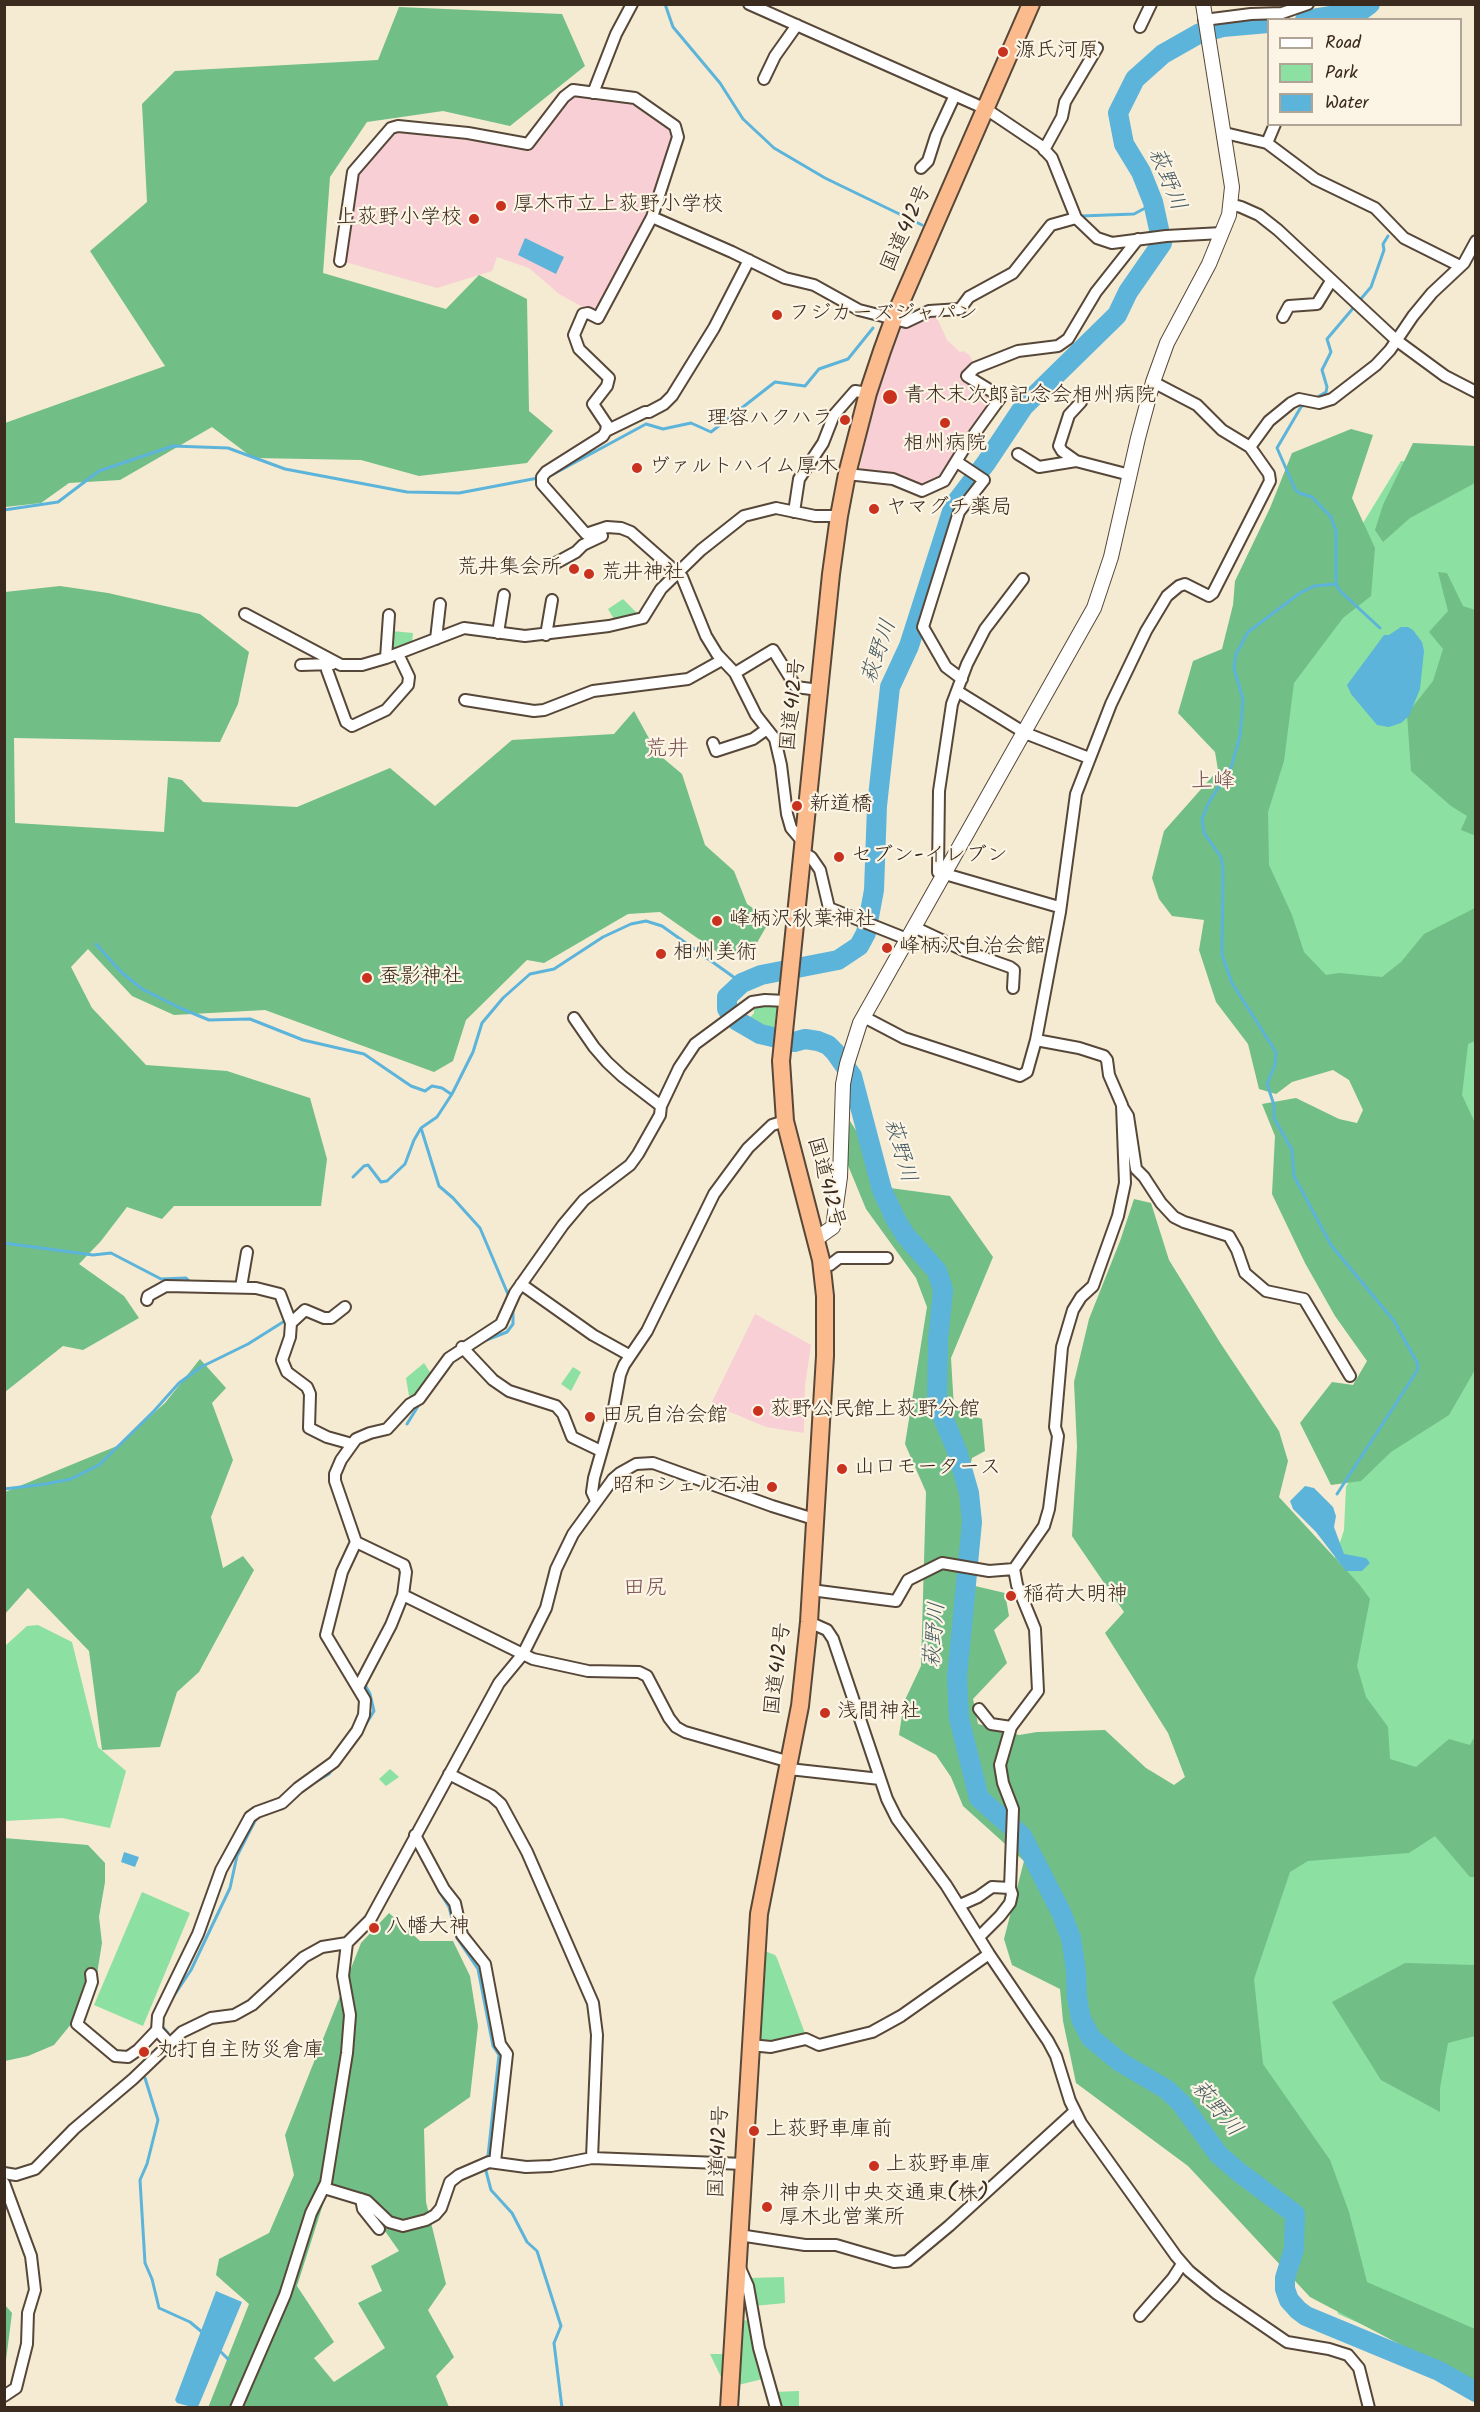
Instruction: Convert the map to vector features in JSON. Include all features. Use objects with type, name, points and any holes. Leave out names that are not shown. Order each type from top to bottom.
[{"type":"highway","name":"国道412号","points":[[729,2408],[750,2045],[762,1889],[800,1706],[811,1590],[825,1356],[825,1296],[822,1267],[785,1121],[781,1061],[802,846],[839,516],[868,393],[894,318],[1031,4]]},
{"type":"street","points":[[593,93],[616,34],[632,4]]},
{"type":"street","points":[[749,4],[774,9],[797,26],[986,109],[1052,158],[1076,218],[1097,238],[1112,243],[1166,236],[1221,233]]},
{"type":"street","points":[[1140,27],[1150,4]]},
{"type":"street","points":[[816,1239],[833,1227],[840,1177],[843,1084],[847,1064],[864,1017],[1094,608],[1111,557],[1153,382],[1167,343],[1209,264],[1229,215],[1232,187],[1203,4]]},
{"type":"street","points":[[1204,20],[1253,9],[1282,13],[1308,4]]},
{"type":"street","points":[[764,79],[775,56],[797,26]]},
{"type":"street","points":[[1044,150],[1062,117],[1065,102],[1097,48]]},
{"type":"street","points":[[340,261],[353,172],[385,133],[392,128],[398,126],[468,133],[528,144],[564,97],[573,90],[635,98],[675,126],[678,137],[652,217],[598,318],[588,313],[584,314],[574,335],[579,349],[609,378],[607,386],[593,404],[607,426],[606,431],[603,436],[546,472],[542,479],[543,484],[586,534],[607,527],[621,528],[631,532],[682,577],[706,636],[717,654],[735,673],[756,715],[775,739],[791,828],[820,870],[829,908],[879,928],[911,933],[1010,966],[1014,970],[1013,988]]},
{"type":"street","points":[[921,168],[928,161],[936,136],[955,95]]},
{"type":"street","points":[[1267,143],[1274,126]]},
{"type":"street","points":[[1223,135],[1229,134],[1267,143],[1316,179],[1375,208],[1404,238],[1461,266]]},
{"type":"street","points":[[1230,204],[1259,215],[1396,340],[1446,376],[1475,392]]},
{"type":"street","points":[[652,217],[785,278],[814,285],[859,310],[906,322],[928,311],[960,309],[969,297],[1013,273],[1051,225],[1076,218]]},
{"type":"street","points":[[848,474],[893,479],[922,491],[944,481],[1001,397],[967,376],[975,368],[1018,351],[1058,346],[1068,339],[1096,292],[1142,239]]},
{"type":"street","points":[[1250,447],[1269,421],[1299,399],[1332,399],[1376,365],[1435,290],[1461,266],[1476,241]]},
{"type":"street","points":[[606,431],[649,412],[664,404],[672,396],[714,328],[749,260]]},
{"type":"street","points":[[1287,309],[1317,304],[1331,281]]},
{"type":"street","points":[[1435,290],[1442,302]]},
{"type":"street","points":[[864,1017],[904,1038],[1020,1076],[1026,1072],[1036,1040],[1076,794],[1089,758],[1146,631],[1167,596],[1185,584],[1209,596],[1213,593],[1270,481],[1269,474],[1250,447],[1214,430],[1197,405],[1153,382]]},
{"type":"street","points":[[794,512],[799,479],[823,443],[834,416],[855,391],[868,393]]},
{"type":"street","points":[[1081,402],[1069,415],[1059,446],[1062,451],[1076,461],[1130,475]]},
{"type":"street","points":[[1018,454],[1039,467],[1076,461]]},
{"type":"street","points":[[957,462],[984,480],[959,512],[923,627],[946,667],[962,679]]},
{"type":"street","points":[[301,665],[362,665],[398,654],[464,628],[525,636],[546,635],[609,627],[643,618],[661,589],[701,550],[744,516],[776,508],[839,516]]},
{"type":"street","points":[[554,564],[612,529]]},
{"type":"street","points":[[1023,579],[985,630],[952,704],[939,791],[938,872],[1059,907]]},
{"type":"street","points":[[498,633],[504,595]]},
{"type":"street","points":[[546,635],[552,600]]},
{"type":"street","points":[[436,639],[440,604]]},
{"type":"street","points":[[244,614],[341,665]]},
{"type":"street","points":[[386,658],[389,615]]},
{"type":"street","points":[[735,673],[773,650],[796,687],[819,690]]},
{"type":"street","points":[[328,664],[327,670],[346,722],[352,726],[386,710],[408,686],[409,677],[398,654]]},
{"type":"street","points":[[465,700],[534,711],[544,710],[593,691],[688,679],[722,660]]},
{"type":"street","points":[[957,691],[1025,733],[1089,758]]},
{"type":"street","points":[[715,751],[753,739],[767,729]]},
{"type":"street","points":[[361,1682],[380,1649],[403,1596],[406,1572],[404,1565],[356,1542],[335,1481],[335,1473],[352,1444],[363,1436],[387,1429],[410,1404],[418,1399],[448,1358],[465,1350],[501,1324],[521,1284],[584,1200],[630,1165],[660,1115],[661,1106],[679,1068],[695,1044],[752,1002],[787,994]]},
{"type":"street","points":[[574,1018],[607,1062],[661,1106]]},
{"type":"street","points":[[1036,1040],[1079,1048],[1107,1059],[1109,1075],[1128,1116],[1136,1169],[1161,1203],[1184,1222],[1229,1236],[1245,1273],[1266,1291],[1304,1299],[1350,1376]]},
{"type":"street","points":[[979,1937],[1010,1903],[1013,1809],[1003,1783],[1000,1765],[1011,1727],[1038,1691],[1035,1629],[1017,1585],[1014,1569],[1044,1526],[1049,1509],[1058,1436],[1054,1427],[1062,1347],[1073,1310],[1081,1297],[1093,1286],[1122,1198],[1125,1174],[1122,1105]]},
{"type":"street","points":[[596,1501],[592,1492],[601,1451],[614,1408],[620,1374],[629,1355],[647,1331],[714,1194],[754,1142],[772,1125],[785,1121]]},
{"type":"street","points":[[241,1287],[247,1252]]},
{"type":"street","points":[[822,1267],[830,1265],[839,1258],[872,1254],[887,1258]]},
{"type":"street","points":[[521,1284],[593,1335],[629,1355]]},
{"type":"street","points":[[147,1296],[166,1287],[241,1287],[280,1294],[291,1323],[290,1337],[282,1360],[287,1372],[307,1387],[310,1394],[309,1428],[327,1437],[352,1444]]},
{"type":"street","points":[[291,1323],[305,1310],[331,1318],[345,1307]]},
{"type":"street","points":[[465,1350],[493,1380],[509,1391],[556,1406],[563,1414],[572,1437],[601,1451]]},
{"type":"street","points":[[236,2408],[285,2295],[312,2213],[324,2188],[347,2053],[350,2015],[343,1976],[347,1943],[370,1920],[500,1683],[523,1654],[546,1608],[562,1554],[596,1501],[620,1473],[632,1466],[648,1462],[674,1469],[772,1506],[814,1519]]},
{"type":"street","points":[[168,2042],[158,2030],[158,2016],[198,1934],[222,1870],[250,1817],[282,1803],[298,1788],[334,1762],[357,1731],[364,1715],[365,1700],[361,1682],[326,1635],[342,1572],[356,1542]]},
{"type":"street","points":[[811,1590],[896,1601],[908,1580],[942,1563],[989,1570],[1014,1569]]},
{"type":"street","points":[[403,1596],[533,1659],[588,1671],[639,1672],[647,1676],[676,1727],[686,1732],[789,1765],[880,1779]]},
{"type":"street","points":[[808,1622],[827,1630],[832,1639],[880,1779],[897,1819],[960,1905],[989,1954],[1056,2055],[1074,2111],[1182,2264],[1217,2294],[1287,2342],[1329,2349],[1348,2355],[1359,2368],[1369,2408]]},
{"type":"street","points":[[980,1709],[991,1724],[1011,1727]]},
{"type":"street","points":[[449,1774],[492,1796],[501,1804],[527,1852],[592,2003],[597,2034],[592,2158]]},
{"type":"street","points":[[416,1835],[444,1889],[455,1903],[462,1935],[485,1964],[500,2044],[507,2054],[495,2162]]},
{"type":"street","points":[[960,1905],[978,1897],[992,1887],[1010,1888]]},
{"type":"street","points":[[4,2173],[16,2175],[35,2169],[74,2129],[146,2067],[168,2042],[192,2026],[211,2018],[234,2015],[252,2005],[282,1976],[316,1949],[331,1944],[347,1943]]},
{"type":"street","points":[[750,2045],[771,2047],[806,2039],[819,2045],[872,2032],[910,2009],[989,1954]]},
{"type":"street","points":[[91,1974],[92,1982],[77,2024],[115,2056],[128,2057],[158,2030]]},
{"type":"street","points":[[740,2235],[805,2245],[836,2246],[894,2262],[907,2261],[949,2226],[1074,2111]]},
{"type":"street","points":[[324,2188],[367,2200],[393,2224],[403,2226],[426,2220],[441,2208],[447,2188],[455,2178],[489,2162],[526,2167],[551,2166],[592,2158],[744,2164]]},
{"type":"street","points":[[4,2183],[31,2256],[35,2290],[28,2313],[27,2344],[16,2388],[4,2396]]},
{"type":"street","points":[[361,2199],[363,2209],[379,2229]]},
{"type":"street","points":[[738,2262],[748,2286],[759,2348],[776,2408]]},
{"type":"street","points":[[1140,2316],[1182,2264]]},
{"type":"shaded area","name":"厚木市立上荻野小学校","points":[[573,95],[633,103],[670,129],[673,138],[637,238],[599,309],[592,312],[559,294],[529,268],[497,257],[492,271],[437,288],[345,262],[357,173],[387,135],[400,129],[532,148],[566,101]]},
{"type":"shaded area","name":"青木末次郎記念会相州病院","points":[[924,317],[937,318],[947,340],[960,352],[964,351],[970,356],[974,364],[959,379],[991,399],[992,404],[940,478],[919,486],[859,471],[876,395],[902,326]]},
{"type":"shaded area","points":[[755,1314],[811,1345],[805,1385],[804,1433],[766,1427],[711,1404]]},
{"type":"green space","points":[[399,7],[562,14],[585,66],[510,126],[443,111],[367,122],[330,177],[323,273],[446,309],[479,275],[527,299],[529,411],[553,431],[527,463],[419,476],[361,460],[253,458],[212,427],[120,480],[69,483],[41,503],[5,507],[5,423],[165,366],[90,251],[147,202],[142,104],[175,71],[378,60]]},
{"type":"green space","points":[[1351,429],[1373,435],[1352,498],[1375,548],[1371,596],[1343,618],[1294,683],[1284,761],[1268,812],[1269,865],[1292,915],[1304,952],[1326,975],[1339,973],[1382,977],[1401,962],[1424,934],[1475,908],[1475,1041],[1468,1044],[1462,1095],[1476,1125],[1476,1368],[1449,1415],[1391,1452],[1361,1481],[1331,1485],[1300,1423],[1332,1382],[1353,1385],[1367,1361],[1335,1316],[1305,1263],[1272,1194],[1275,1136],[1262,1104],[1296,1098],[1339,1119],[1357,1123],[1363,1110],[1349,1080],[1333,1070],[1292,1082],[1276,1094],[1259,1089],[1248,1044],[1216,1002],[1199,950],[1204,920],[1172,916],[1159,899],[1152,878],[1164,831],[1218,770],[1215,752],[1178,713],[1193,661],[1222,649],[1233,605],[1235,581],[1270,508],[1292,453]]},
{"type":"green space","points":[[1413,443],[1475,446],[1475,483],[1410,518],[1383,542],[1375,530],[1383,505]]},
{"type":"green space","points":[[1401,461],[1475,468],[1475,2374],[1338,2314],[1324,2236],[1296,2193],[1205,1888],[1260,1786],[1344,1530],[1346,1487],[1403,1380],[1415,1155],[1246,950],[1245,716]]},
{"type":"green space","points":[[1438,572],[1447,573],[1463,606],[1475,610],[1474,835],[1461,830],[1467,816],[1451,806],[1411,771],[1407,714],[1433,681],[1443,649],[1429,632],[1448,611]]},
{"type":"green space","points":[[60,586],[108,593],[200,614],[249,652],[238,704],[220,742],[14,738],[15,823],[164,832],[168,777],[182,780],[203,802],[297,807],[390,768],[435,806],[512,740],[614,734],[634,711],[657,753],[682,774],[705,845],[734,871],[747,904],[770,920],[754,948],[723,956],[660,912],[628,914],[544,963],[527,960],[466,1020],[453,1061],[434,1072],[265,1010],[174,1015],[132,996],[88,949],[71,967],[92,1008],[146,1065],[227,1071],[310,1098],[327,1159],[321,1206],[174,1206],[162,1219],[127,1207],[101,1241],[79,1264],[124,1296],[139,1318],[83,1350],[63,1346],[5,1392],[5,592]]},
{"type":"green space","points":[[623,599],[638,614],[618,621],[608,609]]},
{"type":"green space","points":[[392,631],[413,633],[412,642],[394,650],[390,647]]},
{"type":"green space","points":[[764,1004],[777,1006],[774,1030],[760,1027],[748,1020],[754,1013],[754,1007]]},
{"type":"green space","points":[[850,1121],[861,1138],[867,1160],[890,1188],[950,1196],[993,1257],[951,1358],[954,1409],[982,1419],[985,1451],[972,1458],[961,1505],[975,1586],[1005,1593],[1009,1616],[994,1630],[1007,1663],[973,1699],[978,1724],[1019,1735],[1037,1732],[1105,1730],[1146,1768],[1174,1785],[1185,1777],[1168,1733],[1105,1633],[1124,1612],[1072,1536],[1077,1447],[1074,1382],[1089,1319],[1134,1199],[1151,1203],[1169,1260],[1279,1431],[1288,1461],[1279,1497],[1370,1599],[1357,1666],[1366,1697],[1388,1727],[1390,1759],[1416,1767],[1449,1739],[1470,1745],[1475,1736],[1475,1877],[1470,1877],[1435,1836],[1409,1853],[1308,1861],[1290,1872],[1254,1979],[1263,2064],[1330,2160],[1349,2212],[1367,2282],[1475,2329],[1475,2384],[1310,2297],[1188,2166],[1076,2083],[1063,2021],[1060,1989],[1012,1965],[1004,1939],[1024,1861],[963,1806],[951,1777],[936,1755],[899,1735],[904,1702],[921,1666],[926,1492],[905,1444],[927,1307],[916,1278],[866,1209],[845,1158]]},
{"type":"green space","points":[[200,1359],[226,1388],[212,1403],[233,1460],[211,1517],[223,1568],[243,1556],[254,1570],[199,1672],[177,1692],[160,1747],[102,1750],[89,1651],[28,1588],[5,1614],[5,1492],[117,1446],[165,1403]]},
{"type":"green space","points":[[424,1363],[430,1372],[426,1382],[414,1395],[409,1396],[406,1378]]},
{"type":"green space","points":[[573,1367],[581,1372],[571,1391],[561,1384]]},
{"type":"green space","points":[[38,1625],[72,1642],[98,1747],[126,1771],[110,1828],[62,1818],[5,1821],[5,1646],[27,1626]]},
{"type":"green space","points":[[390,1769],[399,1777],[386,1786],[379,1779]]},
{"type":"green space","points":[[4,1838],[88,1845],[105,1863],[105,1882],[99,1917],[102,1943],[97,1974],[72,2023],[54,2045],[28,2056],[5,2061]]},
{"type":"green space","points":[[142,1892],[190,1913],[143,2026],[94,2005]]},
{"type":"green space","points":[[389,1913],[420,1941],[453,1941],[470,1976],[478,2026],[470,2097],[424,2129],[426,2202],[446,2284],[428,2310],[454,2357],[436,2376],[449,2407],[208,2408],[249,2304],[216,2275],[219,2259],[269,2233],[294,2175],[285,2135],[361,1943]],"holes":[[[326,2195],[366,2204],[399,2251],[371,2266],[382,2291],[358,2303],[385,2348],[334,2382],[314,2358],[334,2342],[297,2286]]]},
{"type":"green space","points":[[765,1951],[777,1958],[806,2036],[771,2044],[760,2041]]},
{"type":"green space","points":[[1405,1963],[1475,1965],[1475,2036],[1448,2043],[1440,2088],[1440,2112],[1381,2080],[1332,2002]]},
{"type":"green space","points":[[784,2277],[785,2303],[754,2306],[750,2278]]},
{"type":"green space","points":[[5,2305],[12,2313],[5,2368]]},
{"type":"green space","points":[[743,2320],[750,2321],[763,2379],[738,2385]]},
{"type":"green space","points":[[710,2354],[724,2354],[722,2379]]},
{"type":"green space","points":[[799,2391],[799,2407],[779,2407],[774,2392]]},
{"type":"water","points":[[525,238],[564,257],[556,274],[518,255]]},
{"type":"water","points":[[1401,627],[1413,630],[1422,642],[1424,651],[1420,689],[1409,716],[1401,723],[1389,727],[1377,725],[1351,694],[1347,685],[1384,635],[1389,635]]},
{"type":"water","points":[[1305,1486],[1314,1488],[1333,1507],[1336,1516],[1334,1527],[1344,1554],[1366,1558],[1370,1563],[1362,1571],[1346,1571],[1316,1532],[1293,1509],[1290,1501]]},
{"type":"water","points":[[124,1852],[139,1857],[135,1867],[121,1862]]},
{"type":"water","points":[[216,2291],[242,2302],[198,2407],[177,2403],[175,2400]]},
{"type":"waterway","points":[[665,4],[673,27],[720,83],[743,119],[774,148],[825,178],[922,225]]},
{"type":"waterway","name":"萩野川","points":[[1317,18],[1362,10],[1370,4]]},
{"type":"waterway","name":"萩野川","points":[[1339,18],[1340,14]]},
{"type":"waterway","name":"萩野川","points":[[1267,23],[1223,27],[1200,33],[1163,54],[1135,79],[1118,113],[1124,144],[1141,172],[1153,202],[1162,243],[1128,292],[1117,315],[1024,406],[986,463],[954,505],[909,646],[890,687],[877,806],[874,890],[866,933],[859,946],[838,960],[761,975],[742,983],[727,997],[727,1009],[736,1020],[760,1034],[794,1042],[805,1039],[818,1041],[828,1045],[835,1052],[852,1076],[882,1190],[906,1236],[937,1271],[943,1290],[938,1340],[937,1403],[957,1451],[969,1493],[972,1522],[957,1677],[959,1718],[979,1798],[1022,1836],[1061,1912],[1071,1938],[1081,2019],[1091,2038],[1120,2062],[1166,2089],[1181,2103],[1219,2155],[1295,2214],[1294,2249],[1285,2278],[1285,2289],[1289,2300],[1298,2310],[1306,2316],[1439,2371],[1476,2392]]},
{"type":"waterway","points":[[1081,216],[1134,214],[1153,204]]},
{"type":"waterway","points":[[1316,398],[1326,392],[1327,387],[1322,370],[1331,352],[1327,339],[1371,287],[1384,250],[1383,244],[1388,236]]},
{"type":"waterway","points":[[548,477],[646,424],[663,429],[691,423],[711,432],[775,382],[805,386],[819,369],[848,359],[873,328]]},
{"type":"waterway","points":[[1305,404],[1277,448],[1295,489],[1299,493],[1312,497],[1331,517],[1336,531],[1336,584],[1340,591],[1380,628]]},
{"type":"waterway","points":[[4,510],[58,502],[99,471],[173,446],[228,448],[285,469],[407,492],[459,493],[538,478]]},
{"type":"waterway","points":[[1336,584],[1314,586],[1300,593],[1248,632],[1236,654],[1234,668],[1243,700],[1240,736],[1231,768],[1209,802],[1202,819],[1204,833],[1221,857],[1223,869],[1222,955],[1232,983],[1276,1052],[1275,1065],[1267,1084],[1274,1105],[1274,1118],[1292,1150],[1294,1176],[1331,1245],[1394,1321],[1418,1364],[1417,1371],[1337,1494]]},
{"type":"waterway","points":[[510,1299],[480,1228],[439,1186],[421,1128],[437,1117],[452,1094],[473,1052],[482,1023],[503,998],[530,974],[554,969],[603,937],[631,924],[646,921],[662,926],[742,983]]},
{"type":"waterway","points":[[96,944],[121,972],[142,989],[180,1008],[209,1020],[250,1019],[303,1040],[364,1054],[411,1086],[425,1091],[432,1086],[442,1088],[451,1094]]},
{"type":"waterway","points":[[353,1177],[368,1165],[381,1182],[387,1181],[405,1164],[421,1128]]},
{"type":"waterway","points":[[4,1243],[93,1255],[111,1253],[161,1279],[186,1278],[191,1283]]},
{"type":"waterway","points":[[484,1341],[507,1332],[513,1324],[513,1308]]},
{"type":"waterway","points":[[4,1489],[71,1479],[99,1465],[179,1383],[201,1367],[248,1344],[283,1322]]},
{"type":"waterway","points":[[407,1424],[420,1403]]},
{"type":"waterway","points":[[353,1745],[374,1711],[370,1694],[364,1683]]},
{"type":"waterway","points":[[315,1782],[329,1774],[333,1768]]},
{"type":"waterway","points":[[171,2000],[191,1970],[230,1888],[237,1856],[257,1817]]},
{"type":"waterway","points":[[439,1891],[449,1907],[457,1938],[478,1969],[493,2046],[499,2055],[488,2156]]},
{"type":"waterway","points":[[161,2025],[168,2033]]},
{"type":"waterway","points":[[145,2078],[158,2120],[147,2164],[140,2180],[145,2263],[152,2279],[159,2308],[190,2322],[202,2332]]},
{"type":"waterway","points":[[486,2171],[491,2190],[512,2213],[527,2242],[537,2251],[561,2326],[554,2343],[562,2408]]},
{"type":"waterway","points":[[219,2350],[228,2359]]},
{"type":"place","name":"源氏河原","points":[[1003,52]]},
{"type":"place","name":"厚木市立上荻野小学校","points":[[501,206]]},
{"type":"place","name":"上荻野小学校","points":[[474,219]]},
{"type":"place","name":"フジカーズジャパン","points":[[777,315]]},
{"type":"place","name":"青木末次郎記念会相州病院","points":[[890,397]]},
{"type":"place","name":"理容ハクハラ","points":[[845,420]]},
{"type":"place","name":"相州病院","points":[[945,423]]},
{"type":"place","name":"ヴァルトハイム厚木","points":[[637,468]]},
{"type":"place","name":"ヤマグチ薬局","points":[[874,509]]},
{"type":"place","name":"荒井集会所","points":[[574,569]]},
{"type":"place","name":"荒井神社","points":[[589,574]]},
{"type":"place","name":"新道橋","points":[[797,806]]},
{"type":"place","name":"セブン-イレブン","points":[[839,857]]},
{"type":"place","name":"峰柄沢秋葉神社","points":[[717,921]]},
{"type":"place","name":"峰柄沢自治会館","points":[[887,948]]},
{"type":"place","name":"相州美術","points":[[661,954]]},
{"type":"place","name":"蚕影神社","points":[[367,978]]},
{"type":"place","name":"荻野公民館上荻野分館","points":[[758,1411]]},
{"type":"place","name":"田尻自治会館","points":[[590,1417]]},
{"type":"place","name":"山口モータース","points":[[842,1469]]},
{"type":"place","name":"昭和シェル石油","points":[[772,1487]]},
{"type":"place","name":"稲荷大明神","points":[[1011,1596]]},
{"type":"place","name":"浅間神社","points":[[825,1713]]},
{"type":"place","name":"八幡大神","points":[[374,1928]]},
{"type":"place","name":"丸打自主防災倉庫","points":[[144,2052]]},
{"type":"place","name":"上荻野車庫前","points":[[754,2131]]},
{"type":"place","name":"上荻野車庫","points":[[874,2166]]},
{"type":"place","name":"神奈川中央交通東(株) 厚木北営業所","points":[[767,2207]]},
{"type":"district","name":"荒井","points":[[667,751]]},
{"type":"district","name":"上峰","points":[[1213,783]]},
{"type":"district","name":"田尻","points":[[645,1590]]}]
